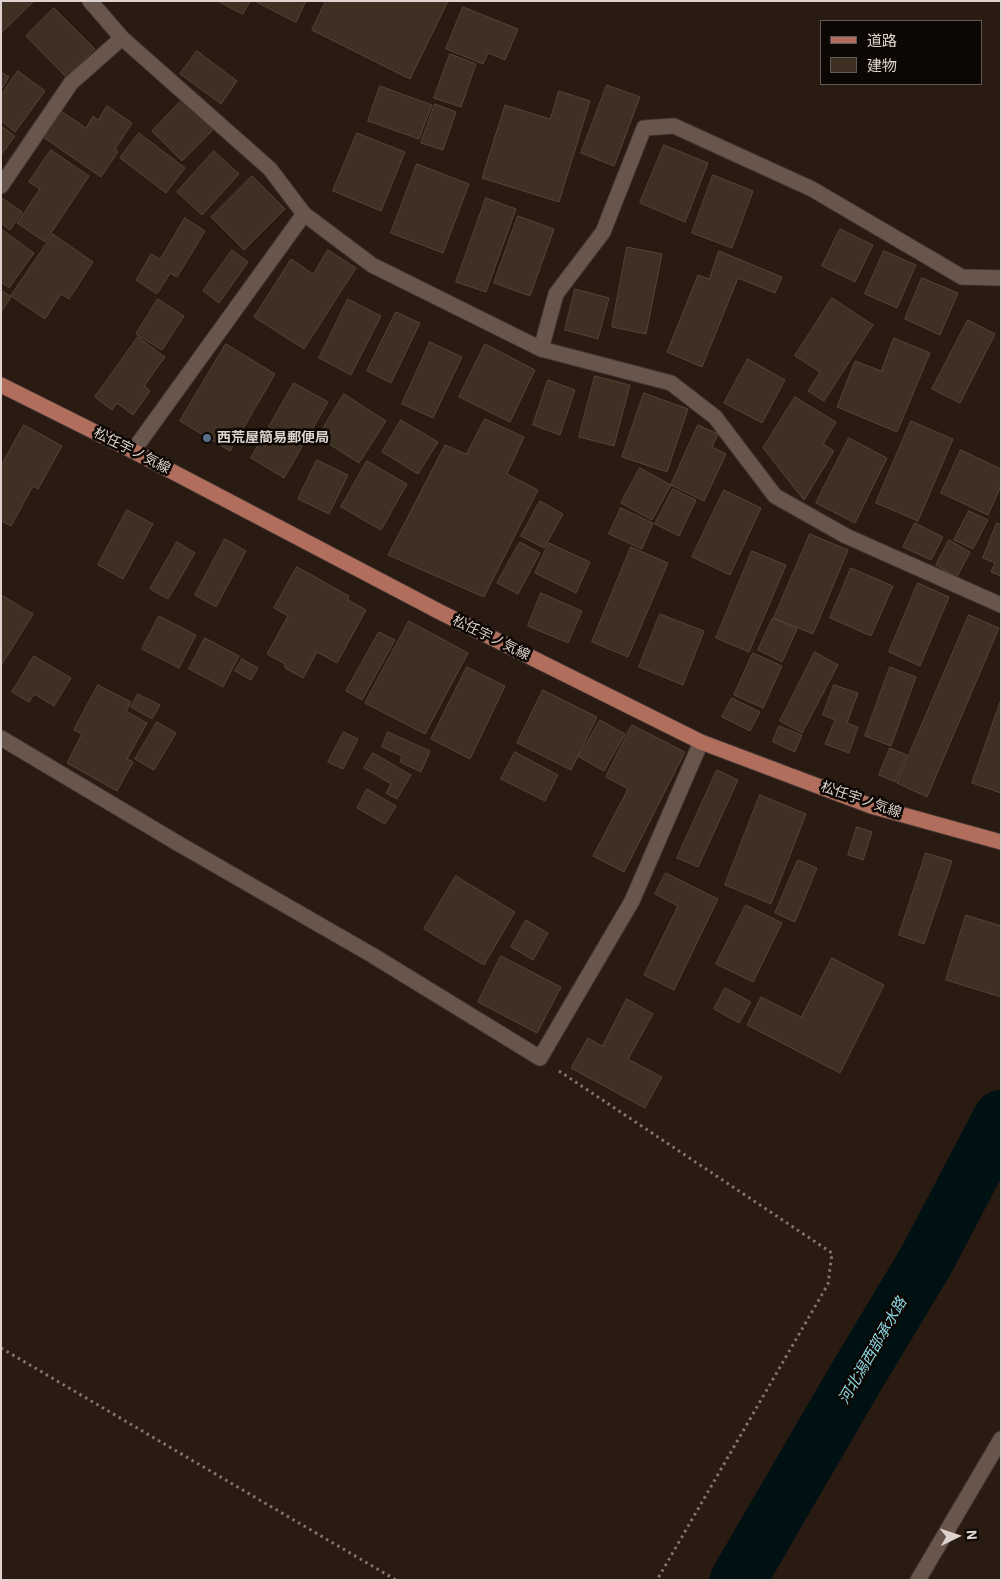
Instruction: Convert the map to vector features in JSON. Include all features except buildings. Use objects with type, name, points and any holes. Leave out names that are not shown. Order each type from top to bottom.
[{"type":"main road","name":"松任宇ノ気線","points":[[1,385],[133,451],[440,612],[701,742],[871,806],[1001,842]]},
{"type":"street","points":[[90,1],[122,38],[270,169],[304,214],[372,265],[541,349],[671,383],[715,417],[775,496],[846,536],[1001,605]]},
{"type":"street","points":[[1,186],[70,83],[122,38]]},
{"type":"street","points":[[541,349],[556,294],[603,232],[644,128],[674,126],[812,189],[962,277],[1001,278]]},
{"type":"street","points":[[133,451],[304,214]]},
{"type":"street","points":[[1,738],[372,955],[540,1058],[632,901],[701,742]]},
{"type":"street","points":[[918,1580],[1001,1439]]},
{"type":"path","points":[[540,1058],[832,1253],[828,1284],[657,1580]]},
{"type":"path","points":[[1,1348],[396,1580]]},
{"type":"waterway","name":"河北潟西部承水路","points":[[738,1580],[927,1259],[1001,1118]]},
{"type":"place","name":"西荒屋簡易郵便局","points":[[207,438]]}]
